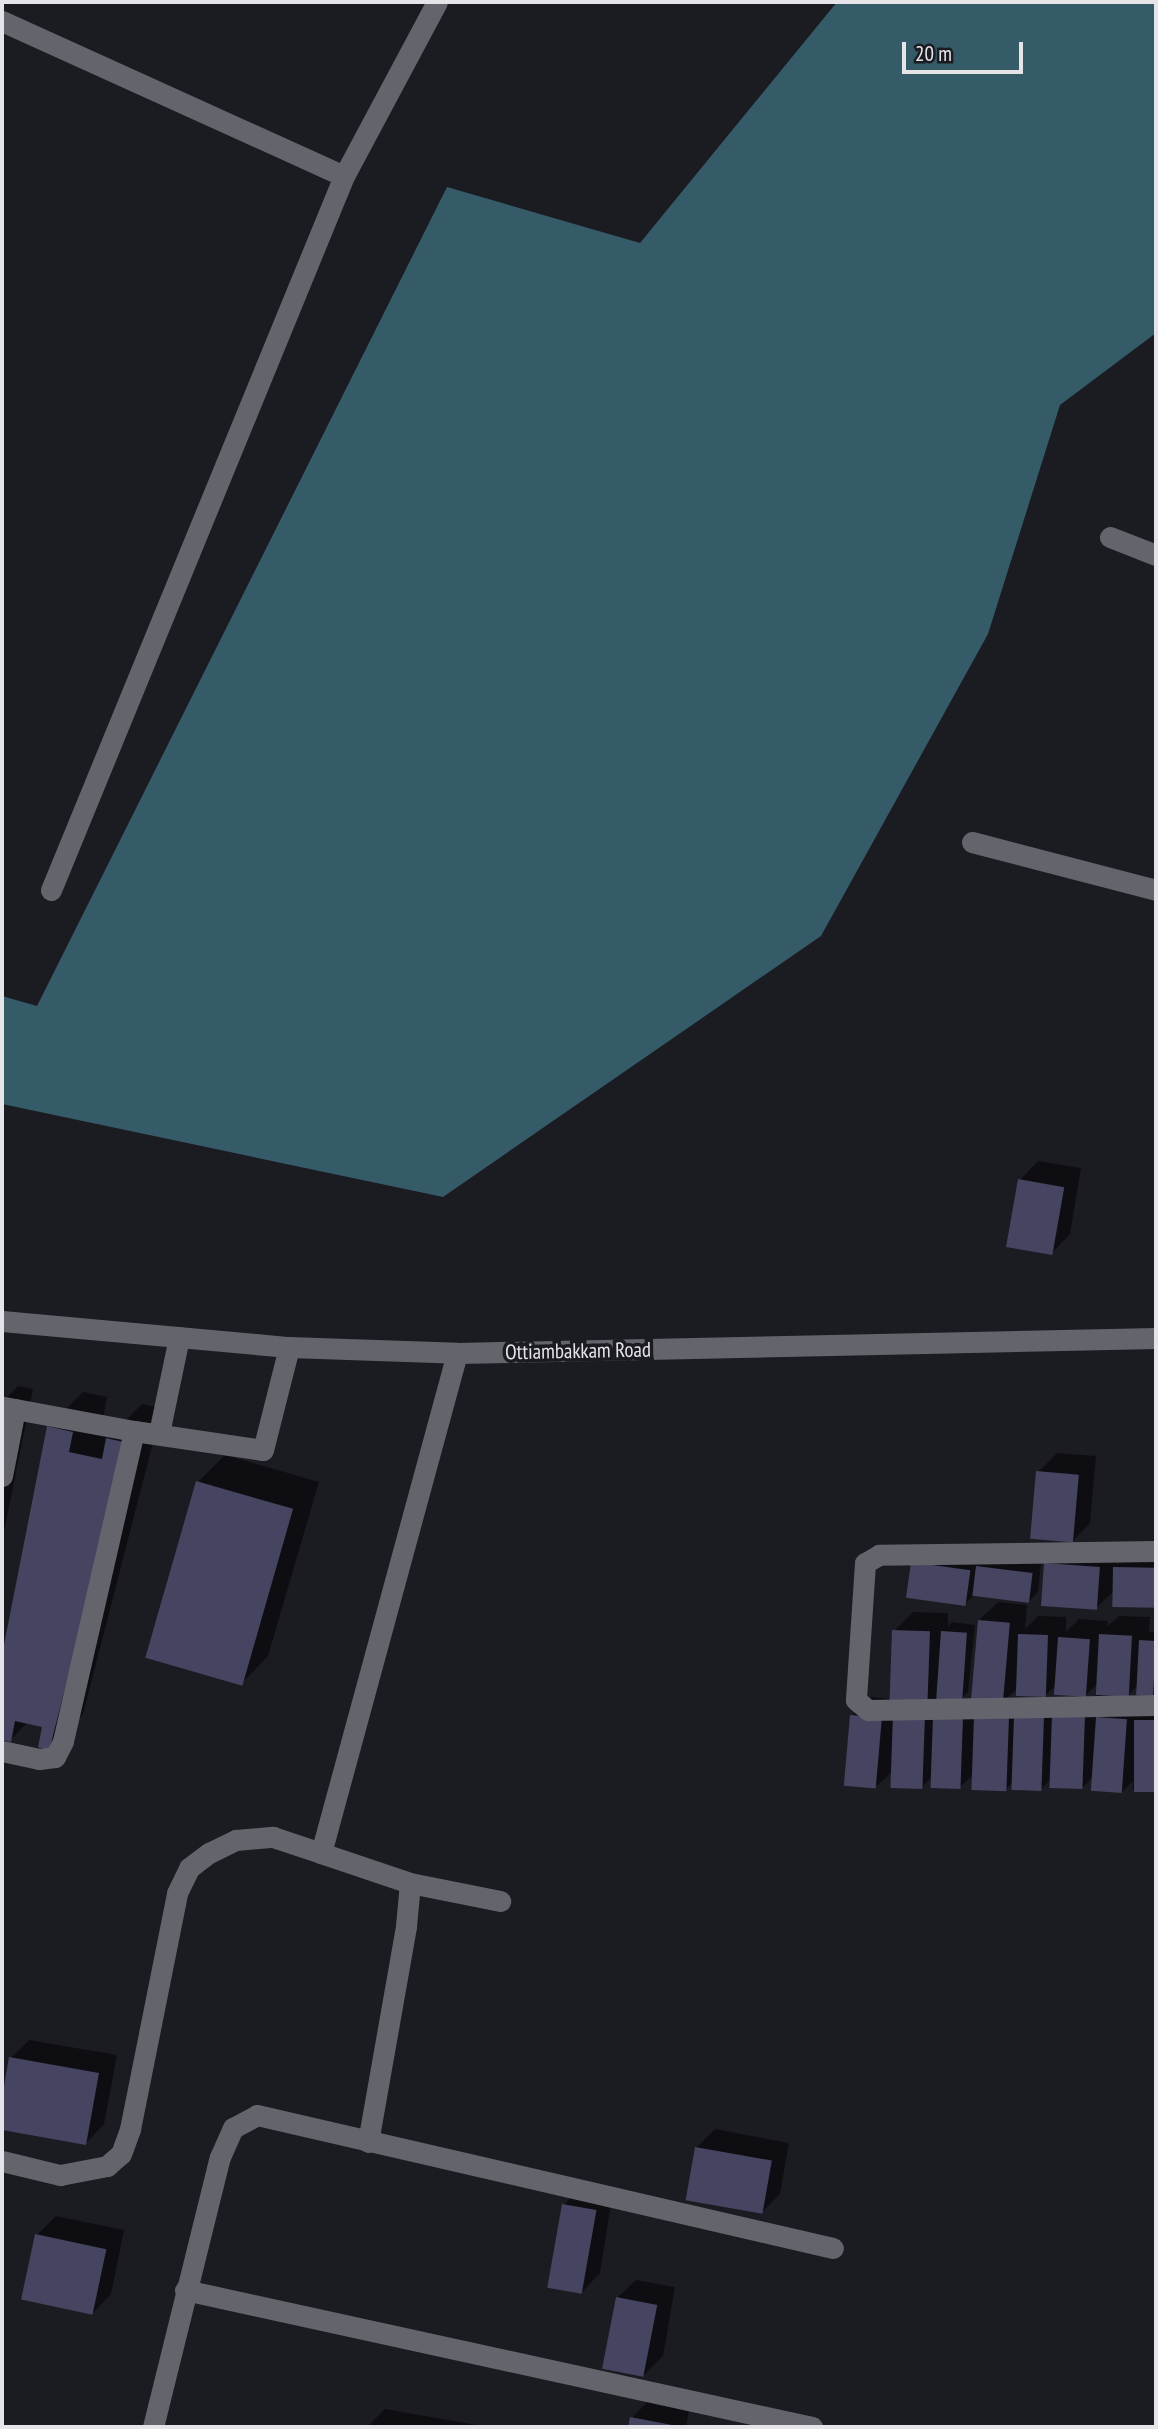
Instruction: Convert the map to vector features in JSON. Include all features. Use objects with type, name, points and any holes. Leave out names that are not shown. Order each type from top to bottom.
[{"type":"street","points":[[51,890],[344,176],[437,2]]},
{"type":"street","points":[[2,21],[344,176]]},
{"type":"street","points":[[1110,537],[1156,555]]},
{"type":"street","points":[[972,842],[1156,890]]},
{"type":"street","name":"Ottiambakkam Road","points":[[2,1321],[289,1347],[457,1353],[1156,1338]]},
{"type":"street","points":[[159,1433],[179,1337]]},
{"type":"street","points":[[2,1476],[9,1408],[134,1431],[263,1450],[289,1347]]},
{"type":"street","points":[[321,1853],[457,1353]]},
{"type":"street","points":[[2,1751],[39,1759],[55,1756],[63,1741],[134,1431]]},
{"type":"street","points":[[1156,1551],[878,1555],[865,1563],[856,1700],[868,1710],[1156,1705]]},
{"type":"street","points":[[2,2161],[60,2175],[107,2166],[121,2154],[130,2129],[177,1893],[189,1868],[209,1853],[236,1840],[273,1837],[410,1883],[500,1901]]},
{"type":"street","points":[[368,2141],[406,1926],[410,1883]]},
{"type":"street","points":[[153,2427],[220,2157],[233,2128],[257,2115],[833,2248]]},
{"type":"street","points":[[185,2290],[812,2427]]},
{"type":"water","points":[[837,2],[1156,2],[1156,333],[1060,405],[988,634],[821,936],[443,1197],[2,1104],[2,996],[37,1006],[447,187],[640,243]]},
{"type":"building","points":[[1018,1179],[1064,1187],[1052,1255],[1006,1247]]},
{"type":"building","points":[[47,1426],[73,1432],[69,1452],[102,1459],[106,1438],[128,1443],[49,1751],[38,1747],[42,1727],[15,1721],[11,1742],[2,1740],[2,1655]]},
{"type":"building","points":[[1036,1471],[1079,1475],[1073,1542],[1030,1539]]},
{"type":"building","points":[[196,1481],[293,1509],[242,1686],[145,1658]]},
{"type":"building","points":[[911,1562],[970,1570],[965,1606],[906,1598]]},
{"type":"building","points":[[1044,1563],[1100,1567],[1097,1610],[1041,1606]]},
{"type":"building","points":[[976,1566],[1033,1573],[1029,1603],[972,1596]]},
{"type":"building","points":[[1113,1567],[1156,1568],[1155,1608],[1112,1607]]},
{"type":"building","points":[[978,1620],[1010,1623],[1003,1704],[971,1702]]},
{"type":"building","points":[[892,1630],[930,1631],[927,1703],[889,1702]]},
{"type":"building","points":[[941,1631],[967,1633],[962,1702],[936,1700]]},
{"type":"building","points":[[1018,1634],[1048,1635],[1046,1697],[1016,1696]]},
{"type":"building","points":[[1099,1634],[1132,1636],[1129,1697],[1096,1695]]},
{"type":"building","points":[[1058,1637],[1090,1639],[1086,1697],[1054,1695]]},
{"type":"building","points":[[1139,1640],[1156,1641],[1153,1696],[1136,1695]]},
{"type":"building","points":[[893,1714],[925,1715],[922,1789],[890,1788]]},
{"type":"building","points":[[1052,1714],[1085,1715],[1082,1789],[1049,1788]]},
{"type":"building","points":[[850,1715],[882,1718],[876,1789],[844,1786]]},
{"type":"building","points":[[933,1716],[963,1717],[960,1789],[930,1788]]},
{"type":"building","points":[[974,1716],[1009,1717],[1006,1791],[971,1790]]},
{"type":"building","points":[[1014,1716],[1044,1717],[1041,1791],[1011,1790]]},
{"type":"building","points":[[1096,1717],[1127,1719],[1122,1793],[1091,1791]]},
{"type":"building","points":[[1134,1720],[1156,1720],[1156,1792],[1134,1792]]},
{"type":"building","points":[[9,2057],[99,2073],[86,2145],[2,2130],[2,2098]]},
{"type":"building","points":[[695,2147],[772,2161],[762,2214],[686,2200]]},
{"type":"building","points":[[562,2204],[596,2210],[582,2294],[547,2288]]},
{"type":"building","points":[[35,2234],[106,2249],[92,2315],[21,2300]]},
{"type":"building","points":[[616,2297],[657,2305],[643,2377],[602,2369]]},
{"type":"building","points":[[630,2417],[672,2425],[672,2427],[628,2427]]}]
